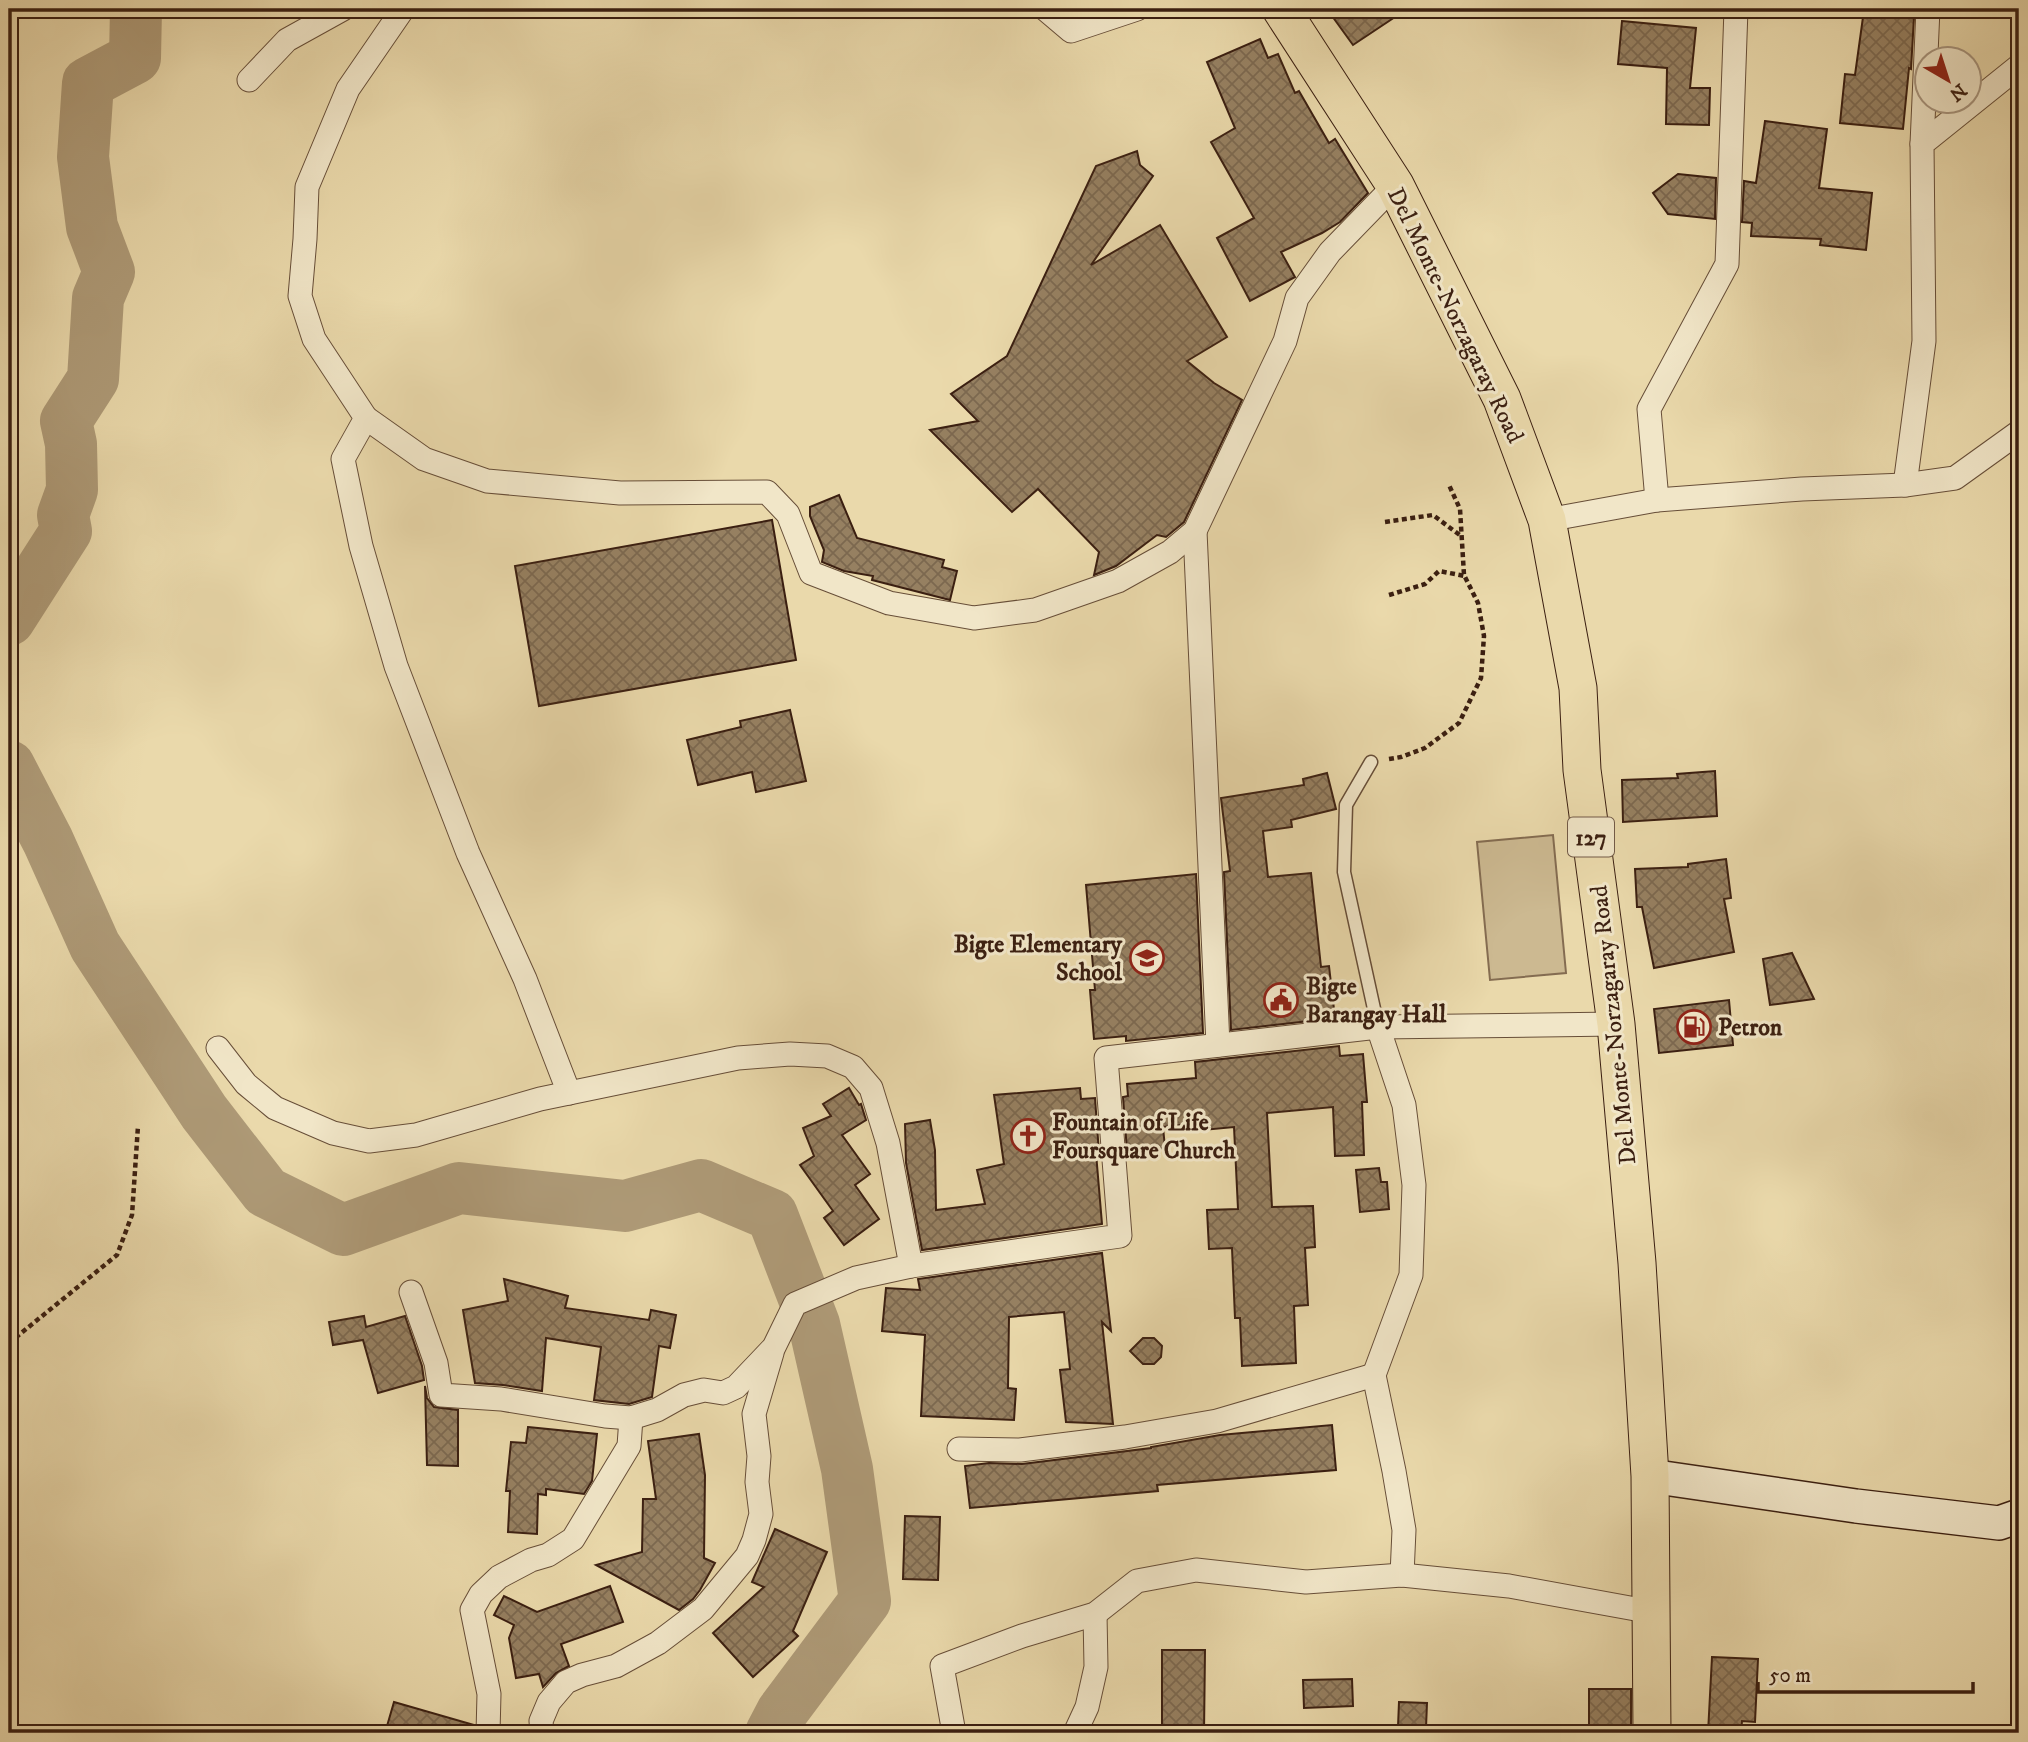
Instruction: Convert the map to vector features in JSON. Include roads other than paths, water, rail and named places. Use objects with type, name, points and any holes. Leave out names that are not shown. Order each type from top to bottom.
[{"type":"main road","name":"Del Monte-Norzagaray Road","points":[[1281,9],[1395,185],[1502,400],[1547,520],[1577,688],[1582,770],[1616,1024],[1637,1263],[1650,1476],[1652,1733]]},
{"type":"street","points":[[249,80],[286,40],[343,9]]},
{"type":"street","points":[[402,9],[348,89],[306,187],[306,239],[300,296],[314,340],[366,418],[424,459],[487,481],[620,493],[767,492],[788,514],[811,573],[889,603],[974,618],[1035,610],[1118,581],[1170,552],[1195,531],[1285,341],[1297,298],[1330,252],[1395,185]]},
{"type":"street","points":[[1045,9],[1071,32],[1137,9]]},
{"type":"street","points":[[1657,500],[1649,409],[1727,264],[1736,9]]},
{"type":"street","points":[[1905,485],[1924,341],[1922,144],[1927,9]]},
{"type":"street","points":[[1922,144],[2019,66]]},
{"type":"street","points":[[366,418],[342,459],[361,546],[396,666],[468,853],[525,979],[569,1093]]},
{"type":"street","points":[[1547,520],[1657,500],[1802,488],[1905,485],[1955,478],[2019,432]]},
{"type":"street","points":[[1195,531],[1218,1045]]},
{"type":"street","points":[[542,1733],[541,1721],[549,1702],[566,1682],[616,1666],[658,1643],[704,1609],[747,1556],[761,1514],[754,1414],[774,1347],[795,1304],[856,1278],[911,1266],[1120,1236],[1106,1058],[1378,1027],[1616,1024]]},
{"type":"street","points":[[1378,1027],[1404,1105],[1414,1185],[1411,1275],[1374,1375],[1404,1530],[1402,1575]]},
{"type":"street","points":[[218,1048],[246,1084],[275,1108],[333,1133],[369,1141],[416,1135],[540,1099],[738,1058],[790,1054],[827,1056],[853,1067],[871,1088],[888,1143],[911,1266]]},
{"type":"street","points":[[411,1292],[436,1363],[441,1395],[502,1399],[631,1418],[657,1410],[684,1395],[704,1390],[723,1392],[736,1387],[774,1347]]},
{"type":"street","points":[[959,1450],[1020,1450],[1125,1437],[1217,1421],[1374,1375]]},
{"type":"street","points":[[488,1733],[489,1694],[472,1609],[481,1594],[499,1577],[531,1560],[548,1555],[573,1539],[629,1446],[631,1418]]},
{"type":"street","points":[[1650,1476],[1986,1522],[1999,1523],[2019,1516]]},
{"type":"street","points":[[954,1733],[942,1665],[1022,1636],[1095,1614],[1137,1581],[1196,1570],[1306,1582],[1402,1575],[1509,1586],[1652,1612]]},
{"type":"street","points":[[1075,1733],[1087,1707],[1096,1667],[1095,1614]]},
{"type":"lane","points":[[1371,762],[1346,805],[1344,872],[1378,1027]]},
{"type":"waterway","points":[[9,620],[66,531],[63,515],[72,490],[71,444],[66,421],[93,379],[98,298],[109,272],[92,227],[83,157],[88,83],[135,58],[136,9]]},
{"type":"waterway","points":[[9,766],[48,841],[95,946],[204,1112],[266,1192],[343,1230],[459,1188],[625,1206],[701,1185],[772,1215],[814,1324],[847,1469],[865,1601],[782,1712],[771,1733]]},
{"type":"place","name":"Bigte Elementary School","points":[[1147,958]]},
{"type":"place","name":"Bigte Barangay Hall","points":[[1281,1000]]},
{"type":"place","name":"Petron","points":[[1694,1027]]},
{"type":"place","name":"Fountain of Life Foursquare Church","points":[[1028,1136]]}]
